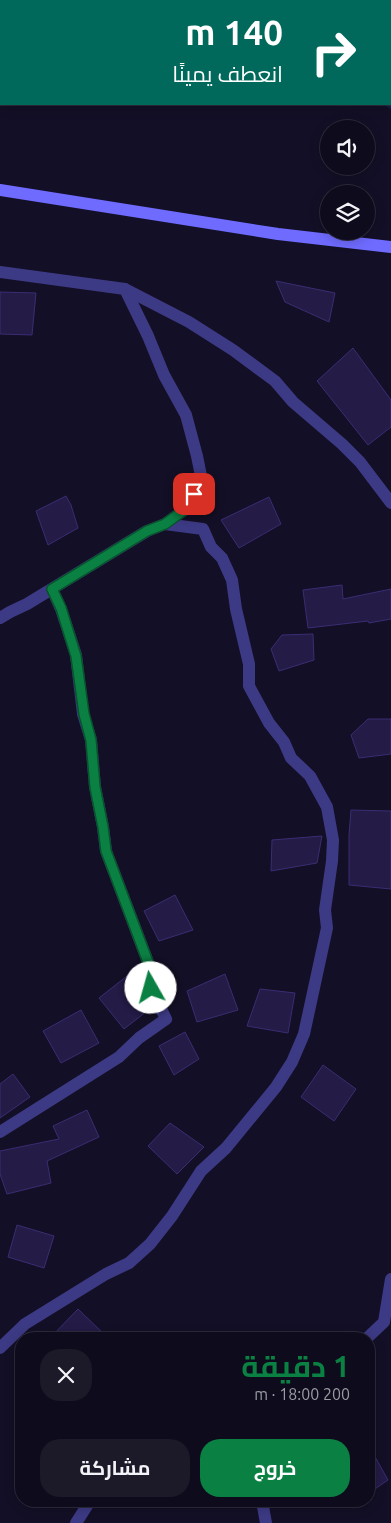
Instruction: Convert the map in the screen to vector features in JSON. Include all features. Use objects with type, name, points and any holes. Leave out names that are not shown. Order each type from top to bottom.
[{"type":"main road","points":[[0,190],[278,234],[391,247]]},
{"type":"street","points":[[0,272],[125,289],[189,322],[233,350],[275,381],[293,402],[360,462],[391,503]]},
{"type":"street","points":[[0,618],[52,589],[147,531],[165,524],[187,508],[202,481],[186,415],[164,375],[148,336],[125,289]]},
{"type":"street","points":[[17,1332],[26,1324],[106,1274],[129,1263],[150,1244],[172,1216],[201,1171],[226,1148],[276,1087],[292,1062],[304,1034],[327,928],[325,910],[333,840],[327,807],[310,776],[291,758],[284,742],[269,723],[249,686],[249,664],[236,609],[232,580],[222,558],[211,547],[203,530],[165,524]]},
{"type":"street","points":[[0,1132],[119,1057],[139,1038],[166,1019],[151,988],[148,962],[106,851],[95,787],[91,740],[84,714],[76,656],[61,608],[52,589]]},
{"type":"street","points":[[373,1332],[384,1322],[391,1279]]},
{"type":"street","points":[[0,1348],[15,1334]]},
{"type":"street","points":[[76,1523],[86,1507]]},
{"type":"street","points":[[263,1507],[266,1523]]},
{"type":"building","points":[[276,281],[335,293],[329,322],[285,302]]},
{"type":"building","points":[[0,292],[36,293],[32,335],[0,334]]},
{"type":"building","points":[[353,348],[391,400],[391,427],[368,445],[317,381]]},
{"type":"building","points":[[66,496],[71,505],[78,528],[48,545],[36,511]]},
{"type":"building","points":[[269,497],[281,524],[239,548],[221,520]]},
{"type":"building","points":[[342,585],[343,599],[391,589],[391,619],[369,623],[368,621],[308,628],[303,590]]},
{"type":"building","points":[[313,634],[314,660],[279,671],[271,649],[282,635]]},
{"type":"building","points":[[368,719],[391,719],[391,754],[359,758],[351,735]]},
{"type":"building","points":[[351,810],[391,811],[391,889],[349,885]]},
{"type":"building","points":[[322,836],[317,863],[271,871],[272,840]]},
{"type":"building","points":[[175,895],[193,930],[159,941],[144,911]]},
{"type":"building","points":[[225,974],[238,1010],[197,1022],[187,991]]},
{"type":"building","points":[[127,976],[151,1008],[124,1029],[99,998]]},
{"type":"building","points":[[260,989],[295,993],[288,1033],[247,1026]]},
{"type":"building","points":[[81,1010],[99,1043],[61,1063],[43,1031]]},
{"type":"building","points":[[185,1032],[199,1059],[174,1075],[159,1046]]},
{"type":"building","points":[[323,1065],[356,1089],[334,1121],[301,1097]]},
{"type":"building","points":[[13,1074],[30,1097],[0,1118],[0,1084]]},
{"type":"building","points":[[87,1110],[99,1137],[47,1161],[51,1183],[7,1194],[0,1174],[0,1151],[59,1139],[53,1126]]},
{"type":"building","points":[[170,1123],[204,1147],[177,1174],[148,1146]]},
{"type":"building","points":[[17,1225],[54,1236],[44,1268],[8,1257]]},
{"type":"building","points":[[78,1309],[102,1332],[56,1332]]},
{"type":"building","points":[[375,1457],[388,1480],[375,1489]]},
{"type":"route","points":[[151,988],[148,962],[106,851],[95,787],[91,740],[78,682],[76,656],[61,608],[52,589],[147,531],[165,524],[187,508],[194,494]]}]
